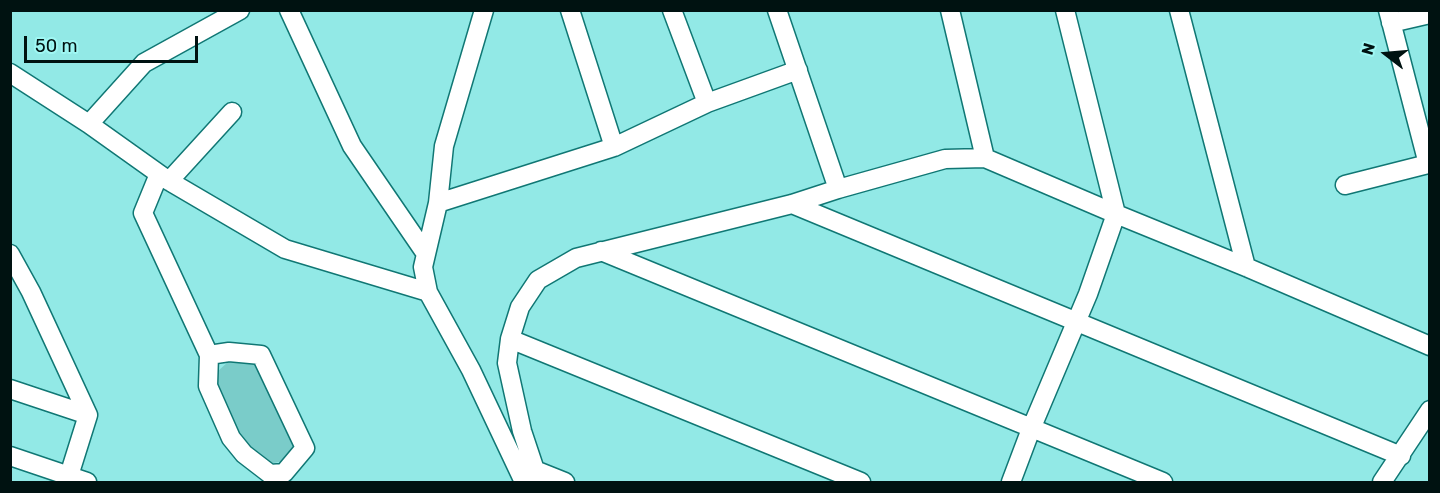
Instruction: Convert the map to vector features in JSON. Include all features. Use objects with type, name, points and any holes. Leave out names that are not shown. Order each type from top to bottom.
[{"type":"street","points":[[89,124],[144,63],[240,10]]},
{"type":"street","points":[[289,10],[352,147],[426,254]]},
{"type":"street","points":[[484,10],[444,146],[438,203],[423,267],[428,292],[529,478]]},
{"type":"street","points":[[570,10],[614,147]]},
{"type":"street","points":[[672,10],[707,103]]},
{"type":"street","points":[[777,10],[838,189]]},
{"type":"street","points":[[950,10],[985,158]]},
{"type":"street","points":[[1011,483],[1031,429],[1088,294],[1116,214],[1065,10]]},
{"type":"street","points":[[1179,10],[1246,267]]},
{"type":"street","points":[[1345,185],[1429,164],[1390,17],[1430,14]]},
{"type":"street","points":[[438,203],[614,147],[707,103],[798,70]]},
{"type":"street","points":[[10,73],[89,124],[164,177],[285,249],[428,292]]},
{"type":"street","points":[[209,355],[229,352],[261,355],[305,448],[284,473],[270,474],[244,454],[231,438],[208,386],[209,355],[143,213],[164,177],[232,112]]},
{"type":"street","points":[[529,478],[522,431],[507,363],[510,339],[520,307],[538,280],[576,258],[792,204],[945,159],[985,158],[1430,346]]},
{"type":"street","points":[[792,204],[1401,456]]},
{"type":"street","points":[[601,251],[1163,483]]},
{"type":"street","points":[[10,254],[31,292],[88,415],[68,480]]},
{"type":"street","points":[[10,285],[31,292]]},
{"type":"street","points":[[510,339],[861,483]]},
{"type":"street","points":[[10,389],[88,415]]},
{"type":"street","points":[[1382,483],[1430,410]]},
{"type":"street","points":[[10,456],[68,480],[87,483]]},
{"type":"street","points":[[529,478],[565,483]]},
{"type":"shaded area","points":[[229,361],[261,364],[294,435],[294,447],[284,461],[268,464],[247,452],[214,387],[217,372]]}]
